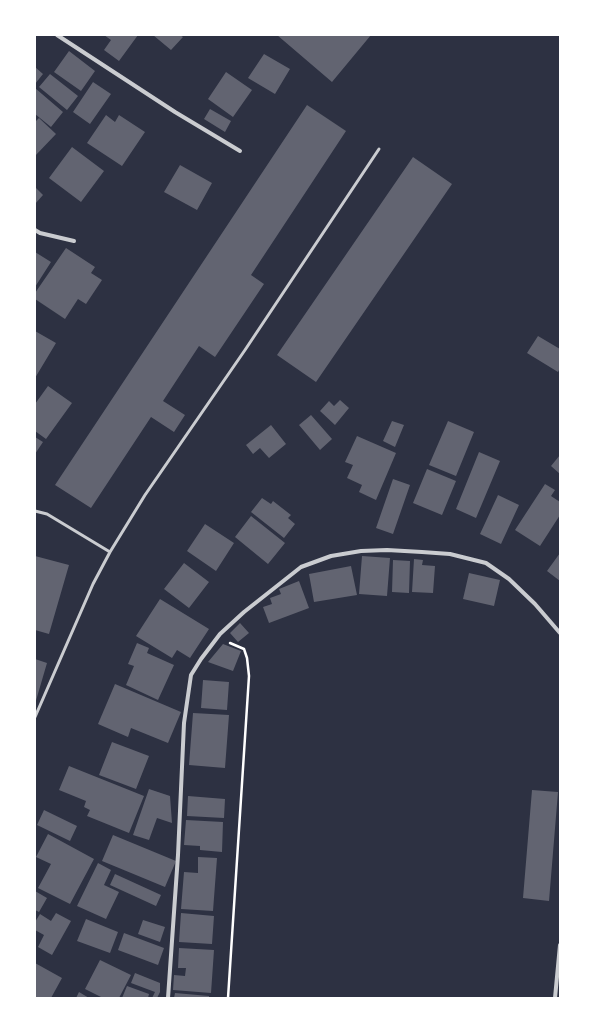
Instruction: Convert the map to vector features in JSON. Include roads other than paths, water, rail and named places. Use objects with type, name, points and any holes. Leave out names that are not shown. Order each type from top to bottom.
[{"type":"street","points":[[57,35],[175,112],[240,151]]},
{"type":"street","points":[[35,230],[40,233],[74,241]]},
{"type":"street","points":[[168,998],[178,855],[184,722],[187,695],[191,675],[201,659],[218,637],[244,612],[301,567],[331,556],[361,551],[387,550],[450,554],[486,563],[509,579],[535,604],[560,633]]},
{"type":"street","points":[[555,998],[560,944]]},
{"type":"lane","points":[[35,717],[93,584],[110,552],[145,495],[245,350],[379,149]]},
{"type":"lane","points":[[35,511],[47,514],[110,552]]}]
